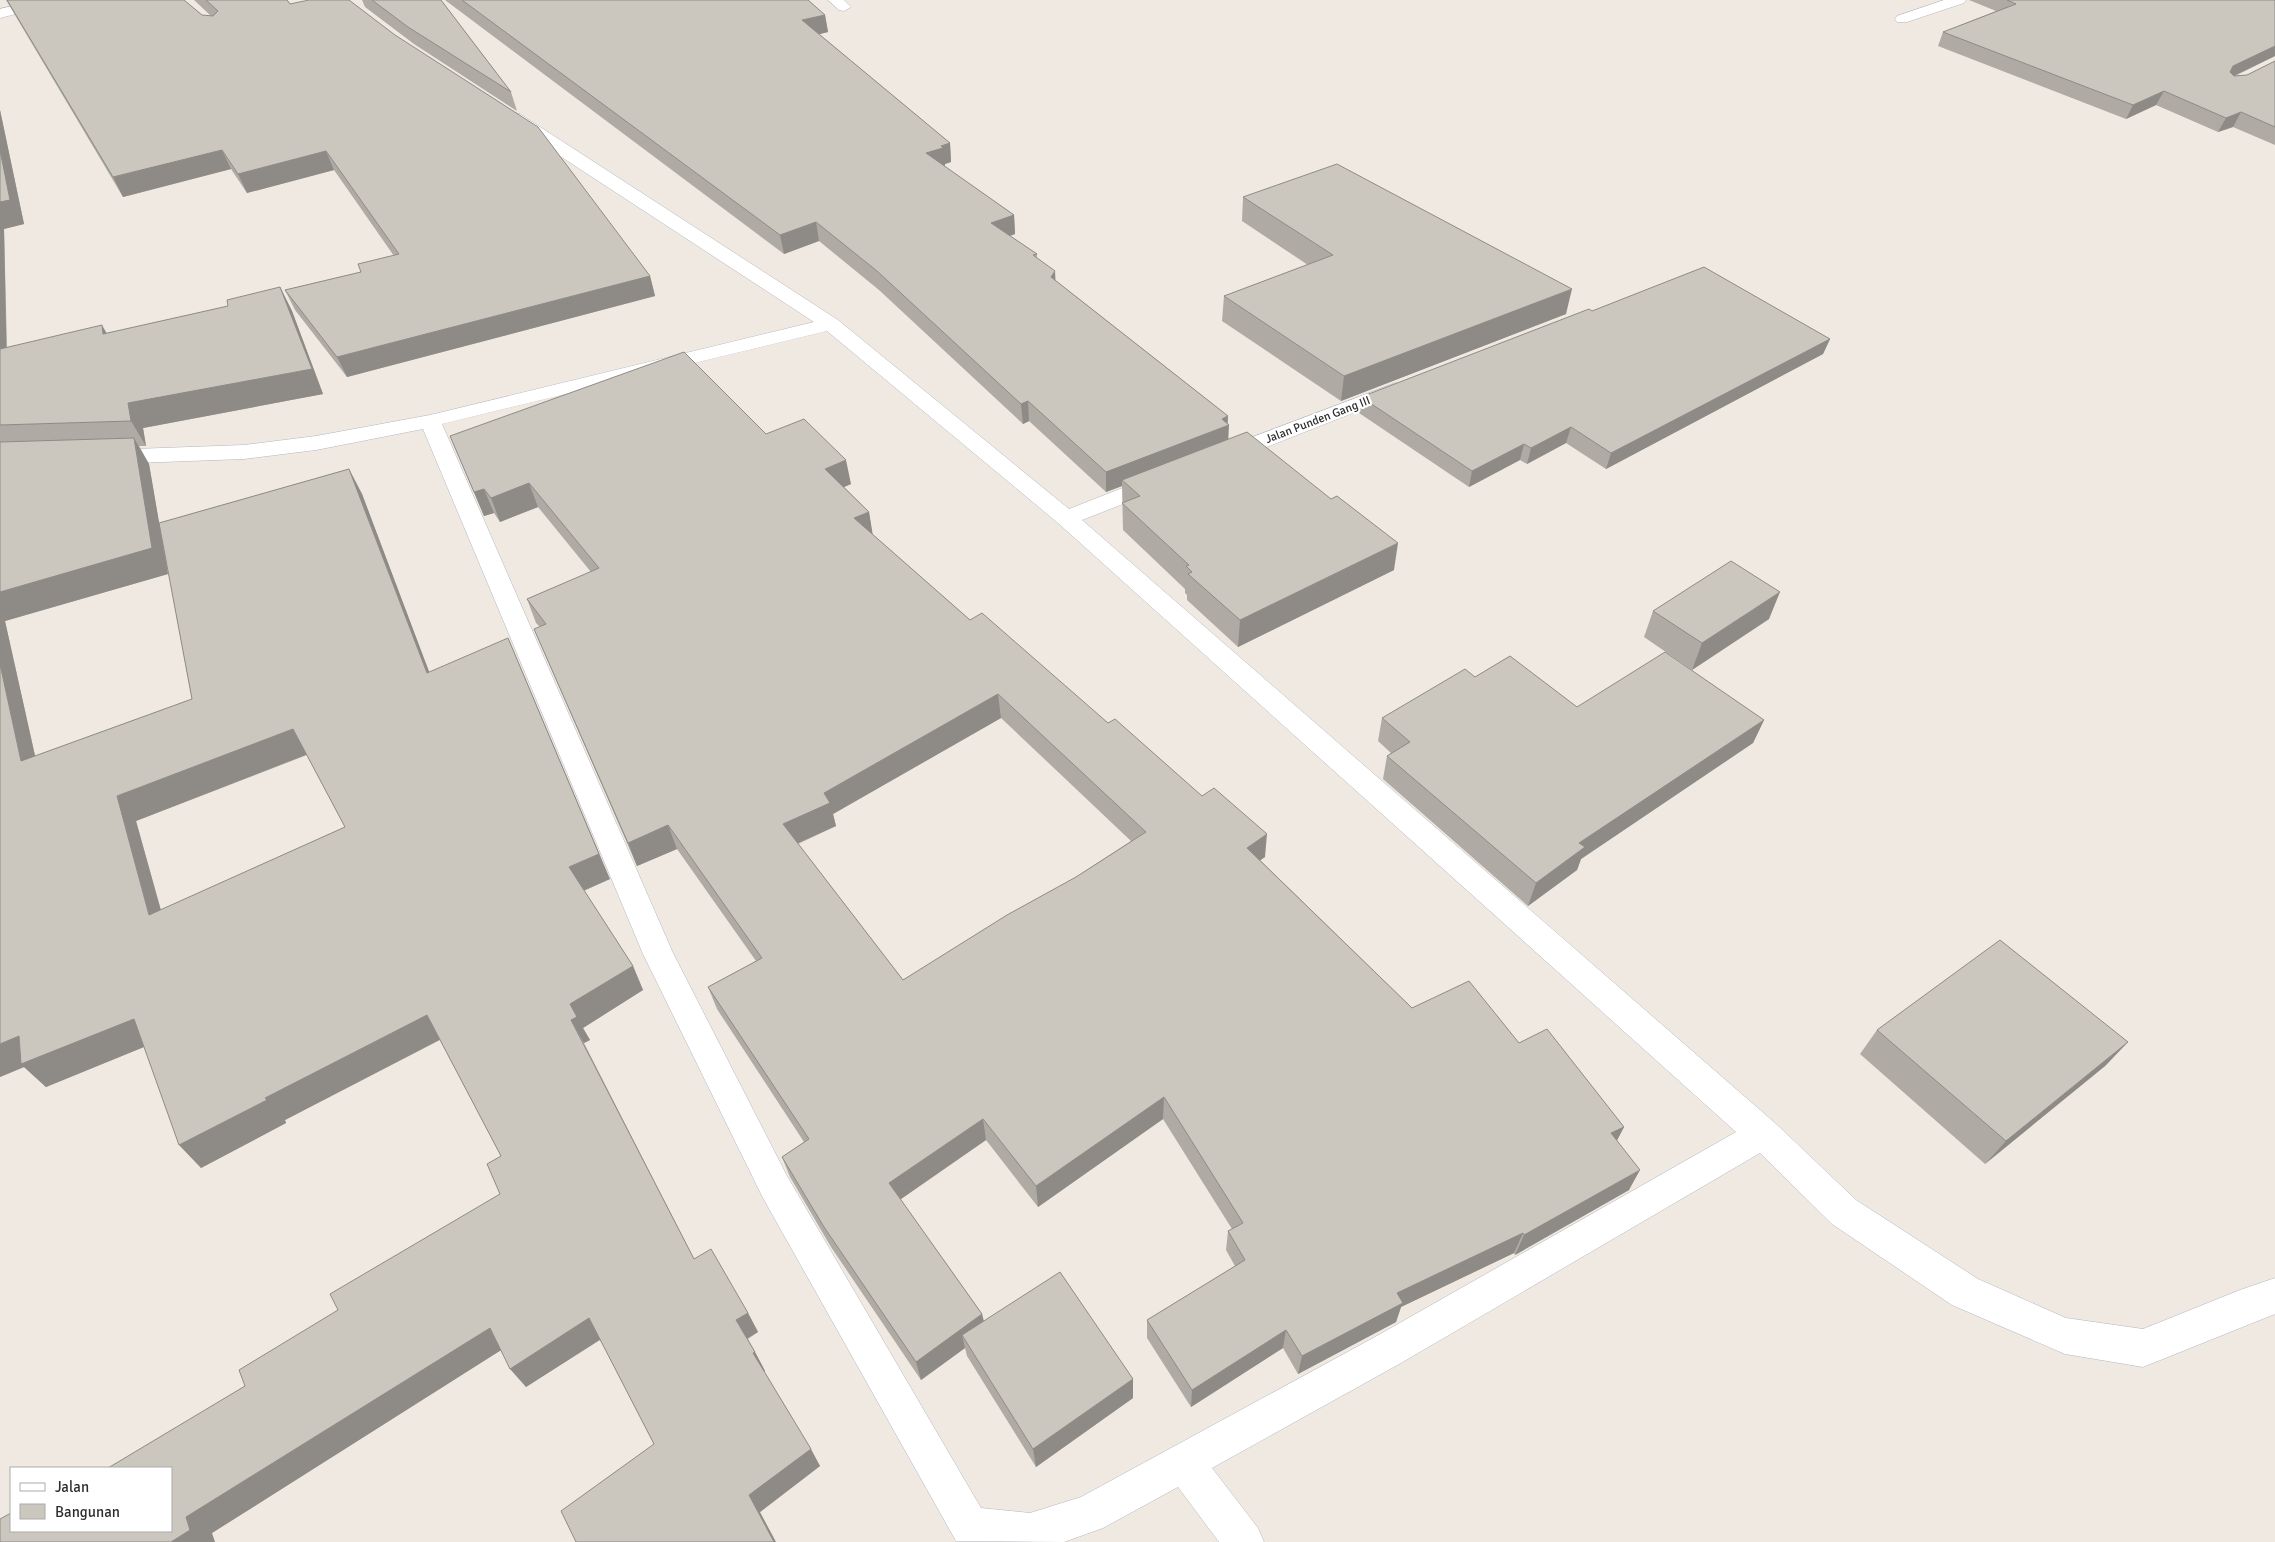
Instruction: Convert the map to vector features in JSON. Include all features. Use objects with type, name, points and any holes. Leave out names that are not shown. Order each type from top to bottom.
[{"type":"street","points":[[0,14],[54,0]]},
{"type":"street","points":[[1902,19],[1959,0]]},
{"type":"street","points":[[491,103],[831,324],[1066,518],[1764,1134],[1844,1212],[1965,1292],[2064,1336],[2143,1348],[2240,1308],[2275,1296]]},
{"type":"street","points":[[86,457],[244,452],[316,443],[430,421],[831,324]]},
{"type":"street","name":"Jalan Punden Gang III","points":[[1206,463],[1411,383]]},
{"type":"street","points":[[430,421],[658,954],[775,1188],[970,1527],[1030,1533],[1088,1514],[1388,1350],[1764,1134]]},
{"type":"street","points":[[1066,518],[1178,474]]},
{"type":"street","points":[[1183,1462],[1244,1542]]},
{"type":"building","points":[[7,0],[184,0],[202,15],[213,16],[218,11],[206,0],[287,0],[290,4],[309,0],[349,0],[395,35],[538,127],[650,276],[337,357],[285,290],[361,272],[358,264],[399,254],[326,151],[238,174],[222,150],[113,177]]},
{"type":"building","points":[[372,0],[441,0],[511,92],[408,27]]},
{"type":"building","points":[[462,0],[808,0],[825,15],[802,20],[950,143],[941,146],[943,148],[926,153],[1014,215],[991,223],[1037,254],[1033,255],[1055,271],[1051,277],[1228,416],[1222,419],[1229,425],[1106,472],[1028,401],[1021,404],[877,271],[816,222],[780,235]]},
{"type":"building","points":[[2007,0],[2275,0],[2275,46],[2233,66],[2230,72],[2234,76],[2247,75],[2275,61],[2275,127],[2241,112],[2226,118],[2164,91],[2133,105],[1943,32],[2016,4]]},
{"type":"building","points":[[0,150],[10,200],[0,202]]},
{"type":"building","points":[[1337,164],[1572,289],[1344,376],[1224,296],[1333,255],[1243,197]]},
{"type":"building","points":[[1704,267],[1830,339],[1611,453],[1571,427],[1531,448],[1524,444],[1472,471],[1361,397],[1589,309],[1592,311]]},
{"type":"building","points":[[280,287],[312,369],[128,403],[131,421],[0,425],[0,349],[102,325],[103,334],[228,306],[227,300]]},
{"type":"building","points":[[684,352],[766,434],[804,419],[846,460],[825,469],[869,512],[854,518],[970,620],[982,613],[1108,723],[1115,719],[1202,796],[1214,788],[1267,834],[1247,848],[1412,1008],[1469,981],[1519,1043],[1547,1029],[1624,1127],[1611,1133],[1640,1170],[1524,1235],[1523,1233],[1397,1293],[1403,1303],[1302,1356],[1286,1330],[1192,1390],[1147,1320],[1245,1260],[1228,1231],[1243,1223],[1164,1097],[1036,1186],[983,1119],[889,1183],[982,1314],[916,1362],[824,1227],[782,1157],[809,1139],[708,987],[762,958],[668,825],[628,843],[534,629],[546,624],[527,599],[599,568],[529,483],[491,498],[484,489],[474,492],[450,436]],"holes":[[[998,694],[1146,832],[1076,877],[1007,915],[903,980],[783,824],[830,803],[824,793]]]},
{"type":"building","points":[[1247,432],[1331,499],[1337,496],[1398,543],[1240,620],[1188,574],[1192,572],[1186,566],[1189,565],[1122,503],[1140,496],[1122,480]]},
{"type":"building","points":[[134,438],[152,548],[0,592],[0,442]]},
{"type":"building","points":[[349,469],[427,673],[508,638],[599,854],[569,867],[633,966],[570,1004],[577,1017],[571,1020],[694,1259],[711,1249],[748,1313],[736,1320],[755,1352],[753,1353],[811,1449],[749,1495],[774,1542],[576,1542],[561,1511],[654,1444],[589,1318],[510,1369],[490,1328],[186,1517],[190,1530],[171,1542],[0,1542],[0,1519],[10,1514],[10,1532],[172,1532],[172,1467],[110,1467],[245,1386],[239,1370],[338,1310],[330,1294],[500,1194],[487,1164],[501,1156],[427,1015],[265,1098],[267,1100],[179,1145],[134,1019],[21,1064],[19,1036],[0,1044],[0,664],[21,761],[192,699],[159,523]],"holes":[[[293,729],[345,827],[149,915],[117,796]]]},
{"type":"building","points":[[1731,561],[1780,592],[1702,643],[1653,611]]},
{"type":"building","points":[[1665,652],[1764,720],[1579,843],[1585,847],[1536,883],[1387,756],[1410,742],[1382,718],[1465,669],[1475,677],[1510,656],[1577,707]]},
{"type":"building","points":[[2000,940],[2128,1042],[2006,1141],[1877,1030]]},
{"type":"building","points":[[1060,1272],[1133,1379],[1033,1449],[962,1335]]}]
